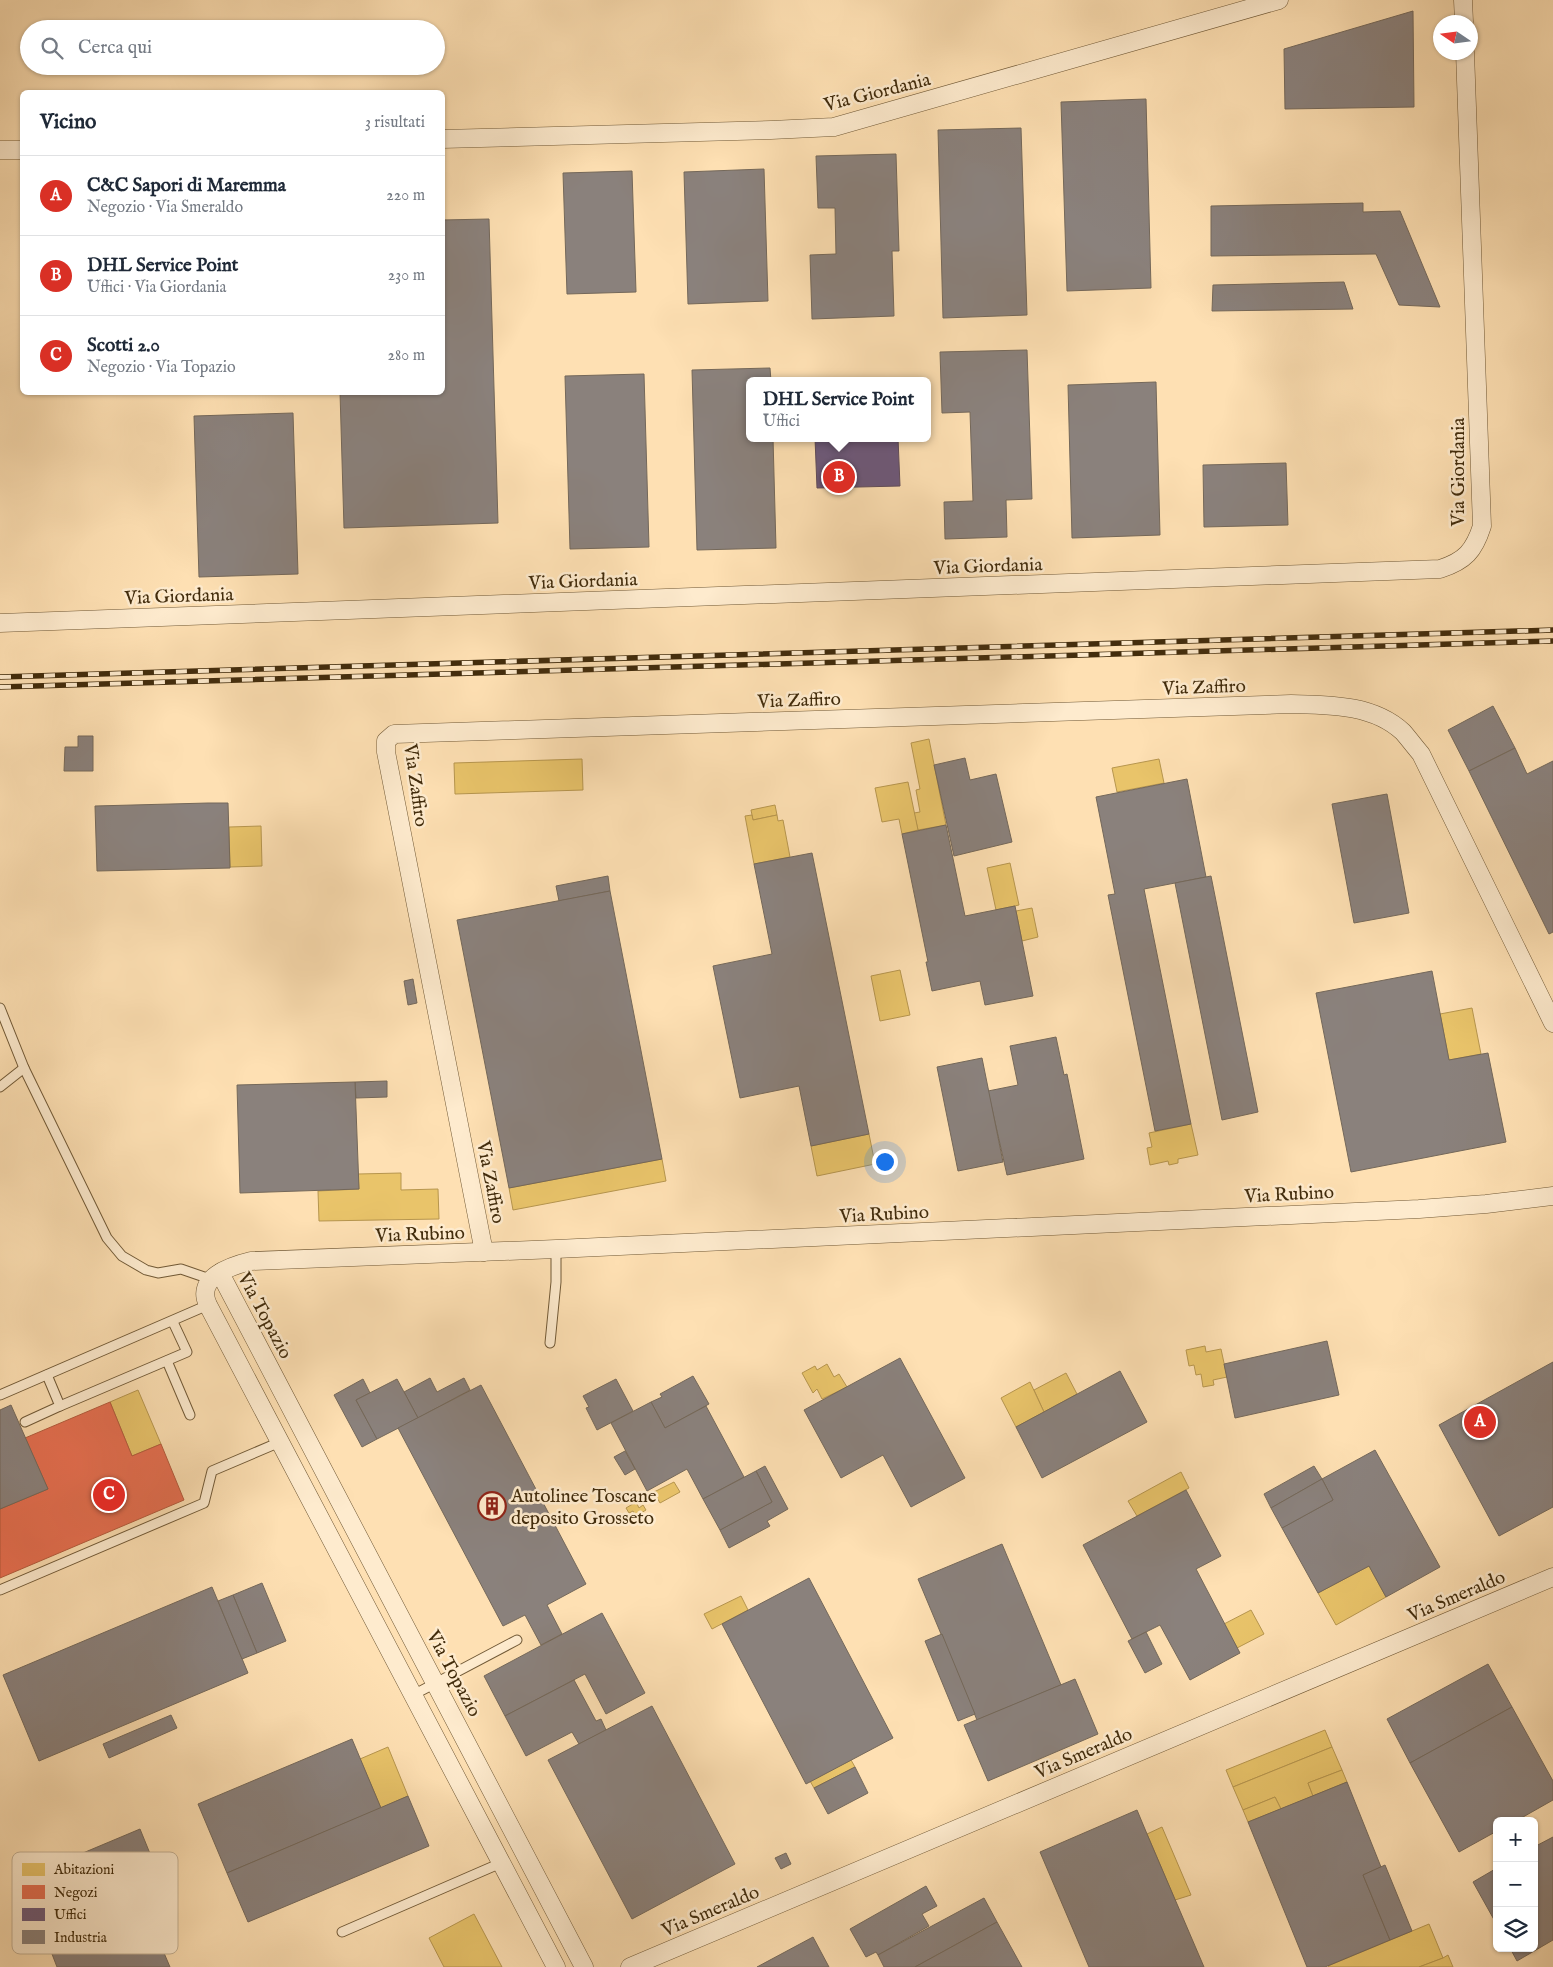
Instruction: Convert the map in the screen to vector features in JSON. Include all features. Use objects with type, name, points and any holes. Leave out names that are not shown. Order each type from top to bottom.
[{"type":"street","name":"Via Giordania","points":[[445,139],[834,127],[1279,0]]},
{"type":"street","points":[[1463,0],[1464,15]]},
{"type":"street","name":"Via Giordania","points":[[0,623],[1440,569],[1456,564],[1468,554],[1477,542],[1482,526],[1465,60]]},
{"type":"street","points":[[0,150],[20,150]]},
{"type":"street","name":"Via Zaffiro","points":[[484,1252],[386,752],[386,741],[394,734],[1291,704],[1340,705],[1384,719],[1402,732],[1420,754],[1553,1023]]},
{"type":"street","name":"Via Rubino","points":[[215,1276],[237,1264],[251,1261],[556,1249],[1419,1209],[1553,1196]]},
{"type":"street","name":"Via Topazio","points":[[556,1967],[208,1306],[205,1290],[215,1276],[436,1682],[584,1967]]},
{"type":"street","name":"Via Smeraldo","points":[[630,1967],[1553,1577]]},
{"type":"lane","points":[[0,1008],[24,1068],[107,1238],[122,1256],[146,1270],[158,1273],[181,1269],[215,1276]]},
{"type":"lane","points":[[0,1087],[24,1068]]},
{"type":"lane","points":[[550,1343],[556,1282],[556,1249]]},
{"type":"lane","points":[[0,1395],[208,1306]]},
{"type":"lane","points":[[25,1422],[187,1352],[173,1322]]},
{"type":"lane","points":[[167,1362],[190,1415]]},
{"type":"lane","points":[[47,1375],[60,1406]]},
{"type":"lane","points":[[0,1590],[204,1503],[212,1471],[280,1442]]},
{"type":"lane","points":[[413,1695],[517,1640]]},
{"type":"lane","points":[[342,1932],[501,1863]]},
{"type":"building: Abitazioni","points":[[929,739],[946,825],[918,830],[914,813],[920,812],[916,790],[920,789],[911,743]]},
{"type":"building: Abitazioni","points":[[582,759],[583,790],[455,794],[454,763]]},
{"type":"building: Abitazioni","points":[[1159,759],[1164,783],[1117,792],[1112,768]]},
{"type":"building: Abitazioni","points":[[908,782],[918,830],[902,834],[899,819],[882,822],[875,788]]},
{"type":"building: Abitazioni","points":[[775,805],[777,815],[753,820],[751,810]]},
{"type":"building: Abitazioni","points":[[752,815],[753,820],[777,815],[778,821],[783,820],[790,857],[754,864],[745,816]]},
{"type":"building: Abitazioni","points":[[261,826],[262,866],[230,867],[229,827]]},
{"type":"building: Abitazioni","points":[[1010,863],[1019,905],[996,910],[987,868]]},
{"type":"building: Abitazioni","points":[[1032,908],[1038,937],[1022,941],[1016,911]]},
{"type":"building: Abitazioni","points":[[900,970],[910,1015],[880,1021],[871,976]]},
{"type":"building: Abitazioni","points":[[1472,1008],[1481,1054],[1449,1060],[1440,1014]]},
{"type":"building: Abitazioni","points":[[1191,1124],[1198,1155],[1178,1159],[1178,1163],[1169,1165],[1168,1161],[1150,1165],[1147,1148],[1152,1147],[1149,1133]]},
{"type":"building: Abitazioni","points":[[869,1134],[875,1164],[817,1176],[811,1146]]},
{"type":"building: Abitazioni","points":[[662,1159],[666,1181],[513,1210],[509,1188]]},
{"type":"building: Abitazioni","points":[[401,1173],[401,1190],[438,1189],[439,1219],[319,1221],[318,1191],[359,1189],[358,1174]]},
{"type":"building: Abitazioni","points":[[1205,1346],[1206,1352],[1221,1349],[1227,1377],[1213,1380],[1214,1385],[1203,1387],[1201,1374],[1196,1375],[1194,1365],[1189,1366],[1186,1350]]},
{"type":"building: Abitazioni","points":[[827,1364],[834,1377],[839,1374],[847,1387],[822,1399],[817,1389],[813,1393],[802,1373],[815,1366],[817,1370]]},
{"type":"building: Abitazioni","points":[[1066,1373],[1077,1394],[1044,1412],[1034,1390]]},
{"type":"building: Abitazioni","points":[[1030,1382],[1044,1412],[1016,1427],[1001,1398]]},
{"type":"building: Abitazioni","points":[[138,1390],[161,1444],[132,1456],[110,1402]]},
{"type":"building: Abitazioni","points":[[1181,1472],[1189,1488],[1137,1516],[1128,1501]]},
{"type":"building: Abitazioni","points":[[674,1482],[680,1492],[660,1503],[654,1492]]},
{"type":"building: Abitazioni","points":[[636,1502],[639,1508],[643,1505],[646,1510],[636,1516],[633,1511],[629,1513],[626,1508]]},
{"type":"building: Abitazioni","points":[[1369,1566],[1386,1597],[1336,1625],[1318,1593]]},
{"type":"building: Abitazioni","points":[[741,1596],[748,1610],[712,1629],[704,1614]]},
{"type":"building: Abitazioni","points":[[1251,1610],[1264,1634],[1237,1648],[1224,1624]]},
{"type":"building: Abitazioni","points":[[1325,1730],[1332,1747],[1233,1787],[1226,1770]]},
{"type":"building: Abitazioni","points":[[388,1747],[408,1796],[381,1808],[360,1759]]},
{"type":"building: Abitazioni","points":[[1332,1747],[1342,1770],[1308,1783],[1313,1796],[1281,1809],[1275,1797],[1243,1810],[1233,1787]]},
{"type":"building: Abitazioni","points":[[851,1760],[855,1767],[814,1788],[810,1781]]},
{"type":"building: Abitazioni","points":[[1342,1770],[1347,1782],[1313,1796],[1308,1783]]},
{"type":"building: Abitazioni","points":[[1275,1797],[1281,1809],[1248,1822],[1243,1810]]},
{"type":"building: Abitazioni","points":[[1162,1827],[1191,1895],[1175,1900],[1147,1834]]},
{"type":"building: Abitazioni","points":[[474,1914],[502,1967],[444,1967],[429,1938]]},
{"type":"building: Abitazioni","points":[[1429,1924],[1443,1958],[1419,1967],[1328,1966]]},
{"type":"building: Abitazioni","points":[[1448,1955],[1453,1967],[1419,1967],[1443,1958]]},
{"type":"building: Negozi","points":[[110,1402],[132,1456],[161,1444],[184,1500],[0,1578],[0,1509],[48,1489],[25,1438]]},
{"type":"building: Uffici","points":[[815,442],[898,442],[900,486],[817,488]]},
{"type":"building: Industria","points":[[1413,11],[1414,107],[1285,109],[1284,49]]},
{"type":"building: Industria","points":[[1146,99],[1151,288],[1067,291],[1061,102]]},
{"type":"building: Industria","points":[[1021,128],[1027,315],[943,318],[938,130]]},
{"type":"building: Industria","points":[[896,154],[899,251],[892,251],[894,316],[812,319],[810,255],[836,254],[835,208],[818,208],[816,156]]},
{"type":"building: Industria","points":[[764,169],[768,301],[688,304],[684,172]]},
{"type":"building: Industria","points":[[632,171],[636,292],[567,294],[563,173]]},
{"type":"building: Industria","points":[[1363,203],[1363,212],[1400,211],[1440,307],[1399,305],[1376,254],[1211,256],[1211,206]]},
{"type":"building: Industria","points":[[489,219],[498,523],[344,528],[340,395],[445,395],[445,220]]},
{"type":"building: Industria","points":[[1344,282],[1353,309],[1212,311],[1213,285]]},
{"type":"building: Industria","points":[[1027,350],[1032,499],[1006,500],[1007,537],[945,539],[944,502],[973,501],[970,412],[942,413],[940,352]]},
{"type":"building: Industria","points":[[770,368],[771,377],[746,377],[746,442],[773,442],[776,548],[697,550],[692,370]]},
{"type":"building: Industria","points":[[644,374],[649,547],[570,549],[565,376]]},
{"type":"building: Industria","points":[[1156,382],[1160,535],[1072,538],[1068,385]]},
{"type":"building: Industria","points":[[293,413],[298,574],[199,577],[194,416]]},
{"type":"building: Industria","points":[[1286,463],[1288,525],[1204,527],[1203,465]]},
{"type":"building: Industria","points":[[1493,706],[1515,748],[1469,771],[1448,730]]},
{"type":"building: Industria","points":[[78,736],[93,736],[93,771],[64,771],[65,747],[78,747]]},
{"type":"building: Industria","points":[[1515,748],[1527,774],[1553,761],[1553,932],[1549,934],[1469,771]]},
{"type":"building: Industria","points":[[965,758],[970,780],[996,774],[1012,842],[954,856],[934,765]]},
{"type":"building: Industria","points":[[1187,779],[1206,877],[1144,889],[1191,1124],[1155,1131],[1108,895],[1115,894],[1096,797]]},
{"type":"building: Industria","points":[[1387,794],[1409,913],[1354,923],[1332,804]]},
{"type":"building: Industria","points":[[228,803],[230,868],[97,871],[95,806]]},
{"type":"building: Industria","points":[[946,825],[965,916],[1015,906],[1033,996],[985,1005],[980,981],[932,991],[926,962],[928,962],[902,834]]},
{"type":"building: Industria","points":[[812,853],[869,1134],[811,1146],[799,1086],[740,1098],[713,966],[772,954],[754,864]]},
{"type":"building: Industria","points":[[608,876],[610,891],[559,901],[556,886]]},
{"type":"building: Industria","points":[[1211,876],[1258,1112],[1222,1120],[1175,883]]},
{"type":"building: Industria","points":[[610,891],[662,1159],[509,1188],[457,920]]},
{"type":"building: Industria","points":[[1432,971],[1449,1060],[1488,1053],[1506,1142],[1351,1172],[1316,993]]},
{"type":"building: Industria","points":[[413,979],[417,1003],[408,1005],[404,981]]},
{"type":"building: Industria","points":[[1056,1037],[1064,1075],[1067,1074],[1084,1159],[1007,1175],[988,1091],[1018,1085],[1010,1046]]},
{"type":"building: Industria","points":[[982,1058],[1003,1162],[958,1171],[937,1067]]},
{"type":"building: Industria","points":[[387,1081],[387,1097],[356,1098],[355,1082]]},
{"type":"building: Industria","points":[[355,1082],[359,1189],[240,1193],[237,1085]]},
{"type":"building: Industria","points":[[1327,1341],[1339,1395],[1235,1418],[1224,1364]]},
{"type":"building: Industria","points":[[900,1358],[965,1478],[911,1507],[883,1455],[841,1478],[804,1410]]},
{"type":"building: Industria","points":[[1553,1362],[1553,1507],[1499,1536],[1439,1425]]},
{"type":"building: Industria","points":[[1120,1371],[1147,1422],[1042,1478],[1016,1427]]},
{"type":"building: Industria","points":[[693,1376],[709,1404],[665,1428],[651,1402],[662,1397],[660,1394]]},
{"type":"building: Industria","points":[[430,1378],[437,1392],[464,1378],[470,1390],[418,1418],[404,1392]]},
{"type":"building: Industria","points":[[363,1379],[370,1393],[356,1400],[377,1439],[362,1447],[334,1395]]},
{"type":"building: Industria","points":[[397,1379],[418,1418],[377,1439],[356,1400]]},
{"type":"building: Industria","points":[[616,1379],[633,1411],[597,1430],[586,1408],[589,1407],[583,1396]]},
{"type":"building: Industria","name":"Autolinee Toscane deposito Grosseto","points":[[481,1385],[586,1584],[547,1605],[562,1634],[541,1645],[525,1615],[503,1626],[398,1428]]},
{"type":"building: Industria","points":[[651,1402],[665,1428],[706,1406],[744,1477],[703,1499],[687,1469],[647,1491],[611,1423]]},
{"type":"building: Industria","points":[[11,1405],[48,1489],[0,1509],[0,1410]]},
{"type":"building: Industria","points":[[1375,1450],[1440,1567],[1386,1597],[1369,1566],[1318,1593],[1282,1528],[1333,1500],[1322,1479]]},
{"type":"building: Industria","points":[[625,1451],[635,1469],[625,1475],[614,1457]]},
{"type":"building: Industria","points":[[765,1466],[788,1509],[767,1521],[770,1526],[729,1548],[720,1530],[772,1502],[756,1471]]},
{"type":"building: Industria","points":[[1314,1466],[1322,1479],[1271,1508],[1264,1494]]},
{"type":"building: Industria","points":[[756,1471],[772,1502],[720,1530],[703,1499]]},
{"type":"building: Industria","points":[[1322,1479],[1333,1500],[1282,1528],[1271,1508]]},
{"type":"building: Industria","points":[[1186,1490],[1221,1556],[1196,1569],[1240,1653],[1190,1680],[1160,1625],[1132,1639],[1083,1545]]},
{"type":"building: Industria","points":[[1002,1544],[1061,1685],[977,1720],[918,1579]]},
{"type":"building: Industria","points":[[809,1578],[893,1738],[806,1784],[722,1624]]},
{"type":"building: Industria","points":[[262,1583],[286,1641],[257,1653],[233,1595]]},
{"type":"building: Industria","points":[[212,1587],[248,1673],[39,1761],[3,1675]]},
{"type":"building: Industria","points":[[233,1595],[257,1653],[242,1659],[218,1601]]},
{"type":"building: Industria","points":[[602,1613],[645,1693],[606,1714],[585,1674],[505,1716],[484,1676]]},
{"type":"building: Industria","points":[[1146,1632],[1162,1664],[1145,1673],[1128,1641]]},
{"type":"building: Industria","points":[[942,1634],[975,1714],[958,1721],[925,1641]]},
{"type":"building: Industria","points":[[1488,1664],[1512,1707],[1410,1763],[1387,1719]]},
{"type":"building: Industria","points":[[1075,1679],[1098,1734],[988,1781],[964,1725]]},
{"type":"building: Industria","points":[[574,1680],[596,1721],[601,1719],[606,1730],[579,1744],[572,1732],[526,1756],[505,1716]]},
{"type":"building: Industria","points":[[652,1706],[735,1864],[632,1919],[548,1760]]},
{"type":"building: Industria","points":[[1512,1707],[1553,1781],[1553,1800],[1523,1817],[1493,1817],[1493,1833],[1459,1852],[1410,1763]]},
{"type":"building: Industria","points":[[171,1715],[177,1728],[109,1758],[103,1744]]},
{"type":"building: Industria","points":[[352,1739],[381,1808],[227,1873],[198,1804]]},
{"type":"building: Industria","points":[[855,1767],[868,1793],[828,1814],[814,1788]]},
{"type":"building: Industria","points":[[1347,1782],[1381,1867],[1363,1875],[1390,1940],[1325,1967],[1307,1967],[1248,1822]]},
{"type":"building: Industria","points":[[408,1796],[429,1846],[248,1922],[227,1873]]},
{"type":"building: Industria","points":[[1137,1810],[1204,1967],[1089,1967],[1040,1852]]},
{"type":"building: Industria","points":[[140,1829],[149,1852],[85,1852]]},
{"type":"building: Industria","points":[[1553,1837],[1553,1940],[1538,1949],[1538,1862],[1538,1845]]},
{"type":"building: Industria","points":[[786,1853],[791,1864],[781,1869],[775,1858]]},
{"type":"building: Industria","points":[[1385,1865],[1412,1931],[1390,1940],[1363,1875]]},
{"type":"building: Industria","points":[[1493,1870],[1493,1918],[1473,1882]]},
{"type":"building: Industria","points":[[926,1886],[937,1906],[922,1914],[929,1926],[878,1955],[876,1952],[866,1957],[850,1929]]},
{"type":"building: Industria","points":[[984,1898],[997,1922],[915,1967],[884,1967],[878,1955]]},
{"type":"building: Industria","points":[[997,1922],[1022,1967],[915,1967]]},
{"type":"building: Industria","points":[[813,1937],[829,1967],[757,1967]]},
{"type":"building: Industria","points":[[1512,1952],[1532,1952],[1517,1961]]},
{"type":"building: Industria","points":[[52,1954],[164,1954],[170,1967],[57,1967]]},
{"type":"railway","points":[[0,677],[1553,630]]},
{"type":"railway","points":[[0,687],[1553,641]]},
{"type":"place","name":"DHL Service Point","points":[[839,477]]},
{"type":"place","name":"C&C Sapori di Maremma","points":[[1480,1422]]},
{"type":"place","name":"Scotti 2.0","points":[[109,1495]]},
{"type":"place","name":"Autolinee Toscane deposito Grosseto","points":[[492,1506]]}]
